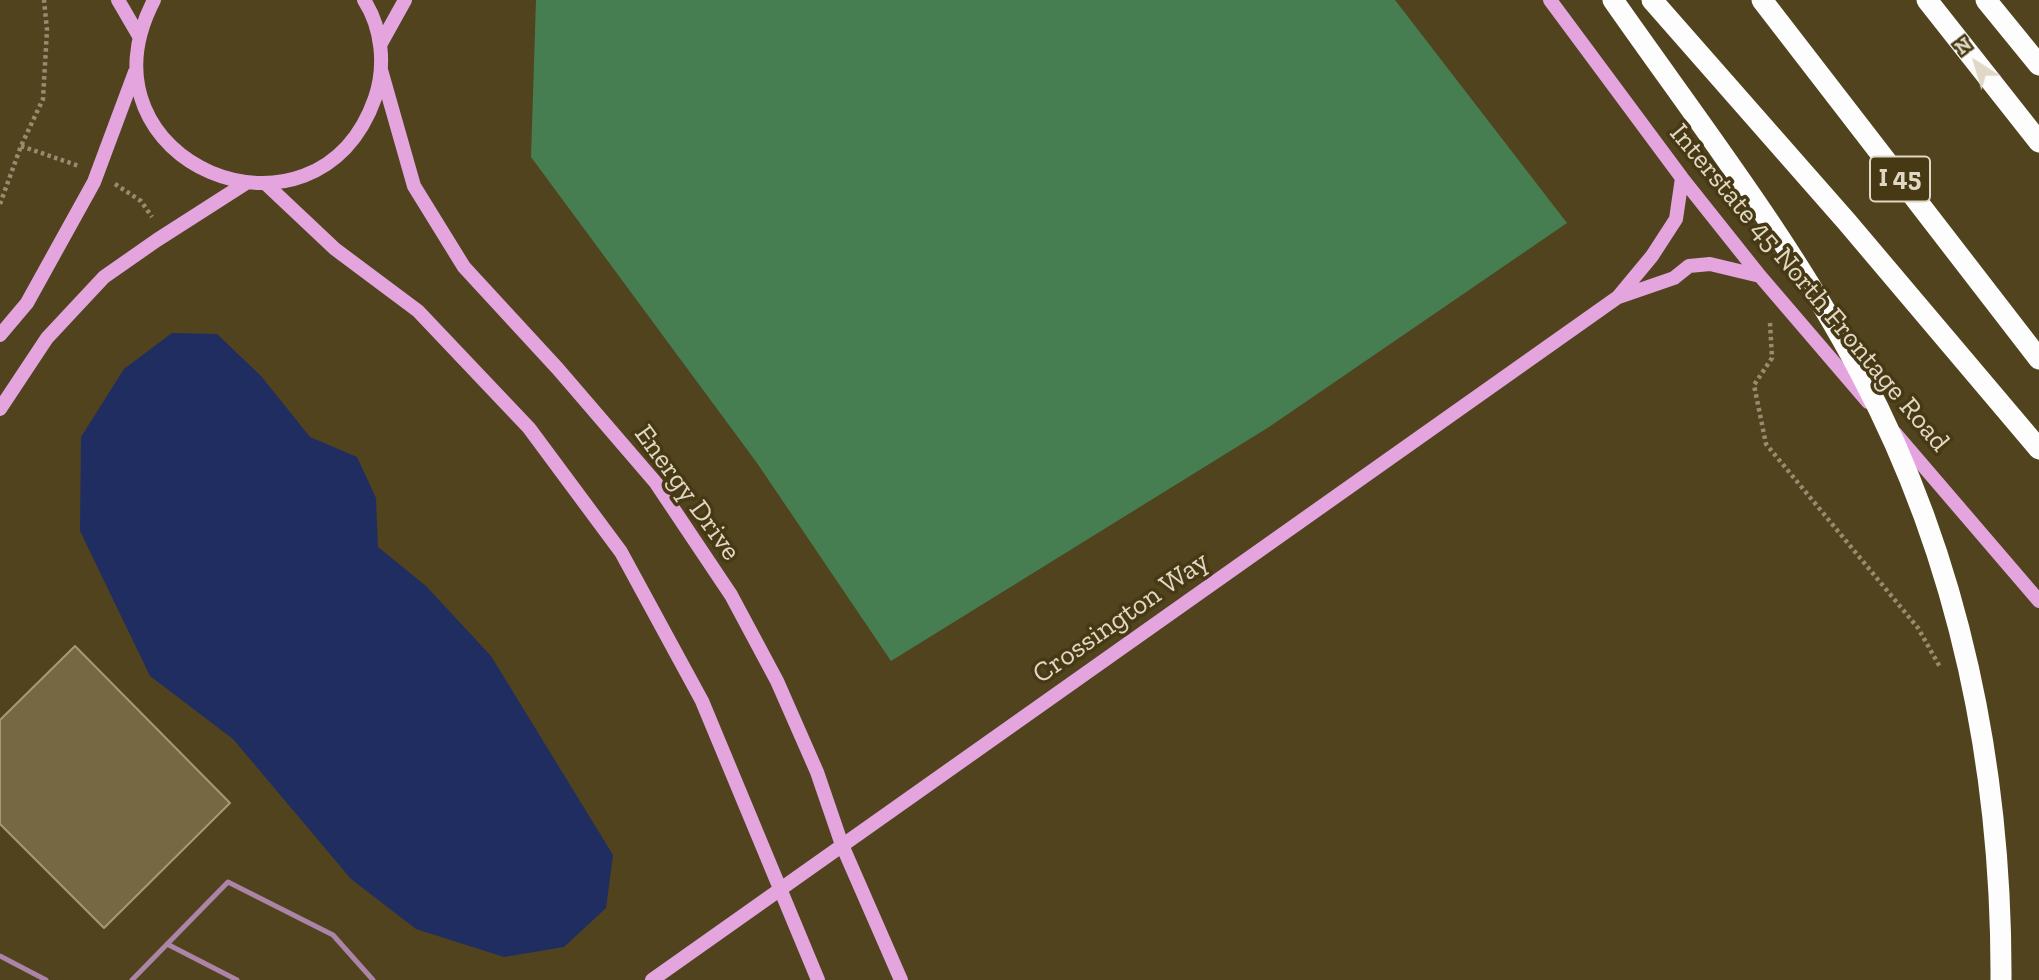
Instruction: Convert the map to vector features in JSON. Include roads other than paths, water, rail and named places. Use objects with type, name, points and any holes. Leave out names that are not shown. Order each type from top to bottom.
[{"type":"highway","points":[[1613,0],[1746,184],[1782,240],[1861,375],[1914,492],[1953,605],[1975,693],[1989,771],[2001,898],[2001,980]]},
{"type":"highway","points":[[1652,0],[1847,222],[2039,449]]},
{"type":"highway","name":"I 45","points":[[1762,0],[2039,359]]},
{"type":"highway","points":[[1927,0],[2039,142]]},
{"type":"highway","points":[[1986,0],[2039,65]]},
{"type":"street","points":[[118,0],[139,36]]},
{"type":"street","points":[[154,0],[139,36],[137,68],[144,105],[152,123],[170,146],[208,173],[246,183],[266,184],[309,173],[328,162],[359,132],[370,113],[381,71],[380,45],[364,0]]},
{"type":"street","points":[[380,45],[405,0]]},
{"type":"street","name":"Interstate 45 North Frontage Road","points":[[1550,0],[1682,178],[1760,276],[2039,601]]},
{"type":"street","points":[[0,335],[27,303],[94,181],[137,68]]},
{"type":"street","name":"Energy Drive","points":[[381,71],[414,186],[464,267],[558,369],[656,483],[731,595],[777,681],[817,772],[842,845],[901,980]]},
{"type":"street","name":"Crossington Way","points":[[652,980],[1618,297],[1652,256],[1676,219],[1682,178]]},
{"type":"street","points":[[0,410],[47,338],[104,277],[246,183]]},
{"type":"street","points":[[266,184],[335,249],[428,321],[529,428],[621,552],[702,701],[818,980]]},
{"type":"street","name":"Crossington Way","points":[[1618,297],[1674,278],[1689,266],[1710,264],[1760,276]]},
{"type":"lane","points":[[132,980],[228,882],[333,935],[373,980]]},
{"type":"lane","points":[[167,944],[237,980]]},
{"type":"lane","points":[[0,956],[46,980]]},
{"type":"water","points":[[172,333],[217,334],[261,376],[310,437],[357,457],[376,498],[378,547],[426,586],[491,656],[613,855],[606,908],[564,947],[504,957],[416,929],[351,879],[233,739],[150,676],[80,531],[81,437],[124,369]]}]
